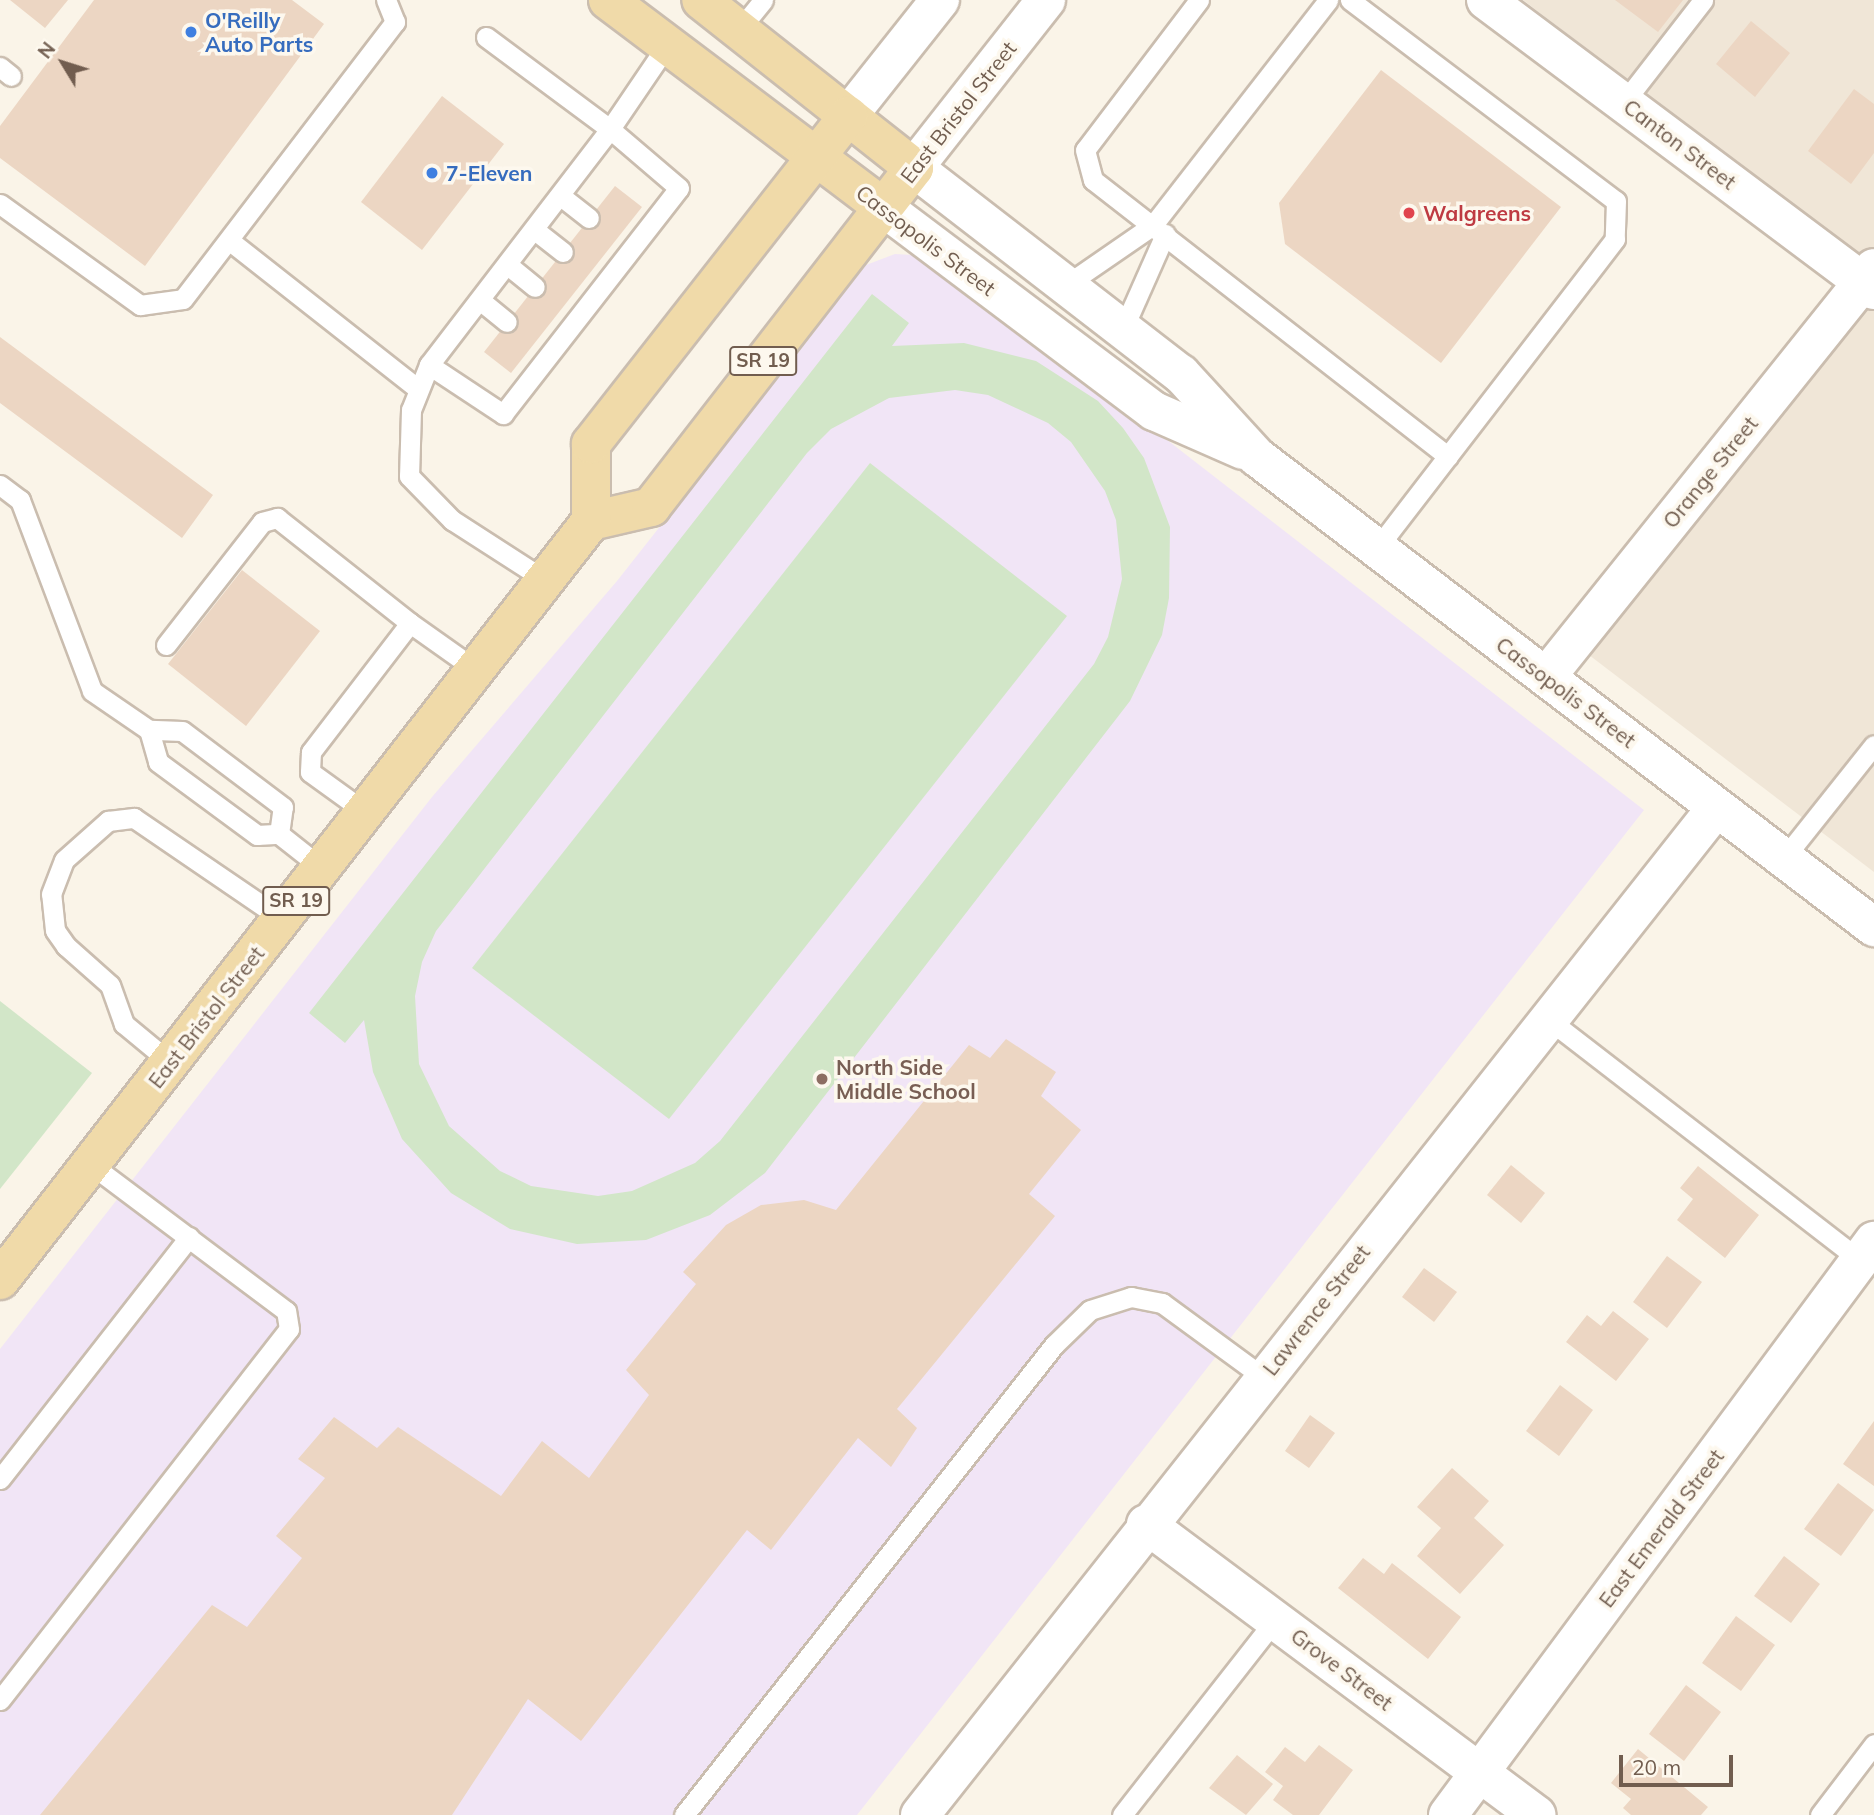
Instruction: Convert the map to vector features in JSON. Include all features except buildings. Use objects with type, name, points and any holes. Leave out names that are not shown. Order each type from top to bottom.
[{"type":"main road","name":"Cassopolis Street","points":[[608,0],[883,207]]},
{"type":"main road","name":"Cassopolis Street","points":[[701,0],[914,167]]},
{"type":"main road","points":[[591,521],[591,444],[848,116]]},
{"type":"main road","name":"East Bristol Street","points":[[0,1280],[591,521],[651,507],[914,167]]},
{"type":"street","points":[[848,116],[940,0]]},
{"type":"street","name":"East Bristol Street","points":[[914,167],[1046,0]]},
{"type":"street","name":"Canton Street","points":[[1486,0],[1870,280]]},
{"type":"street","name":"Cassopolis Street","points":[[914,167],[1181,374],[1257,457],[1874,928]]},
{"type":"street","name":"Cassopolis Street","points":[[883,207],[1154,411],[1257,457]]},
{"type":"street","name":"Orange Street","points":[[1546,677],[1870,280]]},
{"type":"street","name":"Lawrence Street","points":[[920,1815],[1146,1524],[1716,808]]},
{"type":"street","name":"East Emerald Street","points":[[1448,1815],[1869,1257]]},
{"type":"street","name":"Grove Street","points":[[1146,1524],[1537,1815]]},
{"type":"lane","points":[[0,204],[140,305],[183,299],[395,22],[386,0]]},
{"type":"lane","points":[[739,30],[763,0]]},
{"type":"lane","points":[[1199,0],[1085,150],[1093,180],[1448,456]]},
{"type":"lane","points":[[1123,330],[1159,229],[1328,0]]},
{"type":"lane","points":[[1350,0],[1616,201],[1615,239],[1377,548]]},
{"type":"lane","points":[[1624,102],[1703,0]]},
{"type":"lane","points":[[429,365],[503,415],[542,348],[624,245],[679,188],[610,130],[486,37]]},
{"type":"lane","points":[[545,580],[452,520],[409,476],[407,443],[418,389],[429,365],[562,197],[667,44]]},
{"type":"lane","points":[[562,197],[589,218]]},
{"type":"lane","points":[[1066,285],[1159,229]]},
{"type":"lane","points":[[536,231],[563,251]]},
{"type":"lane","points":[[230,241],[418,389]]},
{"type":"lane","points":[[509,266],[535,287]]},
{"type":"lane","points":[[481,300],[507,322]]},
{"type":"lane","points":[[0,485],[20,500],[92,691],[149,730],[182,731],[283,807],[279,834]]},
{"type":"lane","points":[[166,645],[262,522],[277,518],[410,623],[475,669]]},
{"type":"lane","points":[[365,811],[310,772],[311,752],[410,623]]},
{"type":"lane","points":[[149,730],[158,762],[257,835],[279,834],[322,867]]},
{"type":"lane","points":[[1784,858],[1874,745]]},
{"type":"lane","points":[[170,1062],[124,1024],[115,992],[55,930],[51,894],[64,860],[108,821],[134,818],[282,919]]},
{"type":"lane","points":[[1548,1019],[1869,1257]]},
{"type":"lane","points":[[0,1700],[289,1329],[286,1311],[90,1164]]},
{"type":"lane","points":[[0,1479],[189,1237]]},
{"type":"lane","points":[[684,1815],[1054,1345],[1090,1310],[1131,1297],[1162,1303],[1263,1377]]},
{"type":"lane","points":[[1122,1815],[1275,1620]]},
{"type":"lane","points":[[1821,1815],[1874,1744]]},
{"type":"shaded area","points":[[1523,0],[1874,0],[1874,269]]},
{"type":"shaded area","name":"North Side Middle School","points":[[895,254],[930,256],[1644,810],[857,1815],[0,1815],[0,1349],[432,797],[617,581],[866,265]]},
{"type":"shaded area","points":[[1874,288],[1874,872],[1589,655]]},
{"type":"green space","points":[[872,294],[909,323],[892,346],[964,343],[1036,361],[1098,401],[1123,428],[1144,458],[1170,527],[1169,598],[1162,635],[1130,701],[765,1173],[710,1215],[646,1240],[577,1244],[510,1229],[451,1193],[402,1139],[373,1072],[364,1020],[345,1043],[309,1013]],"holes":[[[955,390],[988,395],[1048,423],[1071,442],[1105,491],[1116,520],[1122,579],[1108,637],[1094,664],[720,1141],[695,1163],[632,1191],[598,1196],[531,1186],[500,1171],[449,1126],[419,1064],[415,996],[422,962],[436,931],[807,453],[831,429],[889,398]]]},
{"type":"green space","points":[[870,463],[1067,616],[669,1119],[472,968]]},
{"type":"green space","points":[[0,1001],[92,1073],[0,1189]]},
{"type":"place","name":"O'Reilly Auto Parts","points":[[191,32]]},
{"type":"place","name":"7-Eleven","points":[[432,173]]},
{"type":"place","name":"Walgreens","points":[[1409,213]]},
{"type":"place","name":"North Side Middle School","points":[[822,1079]]}]
